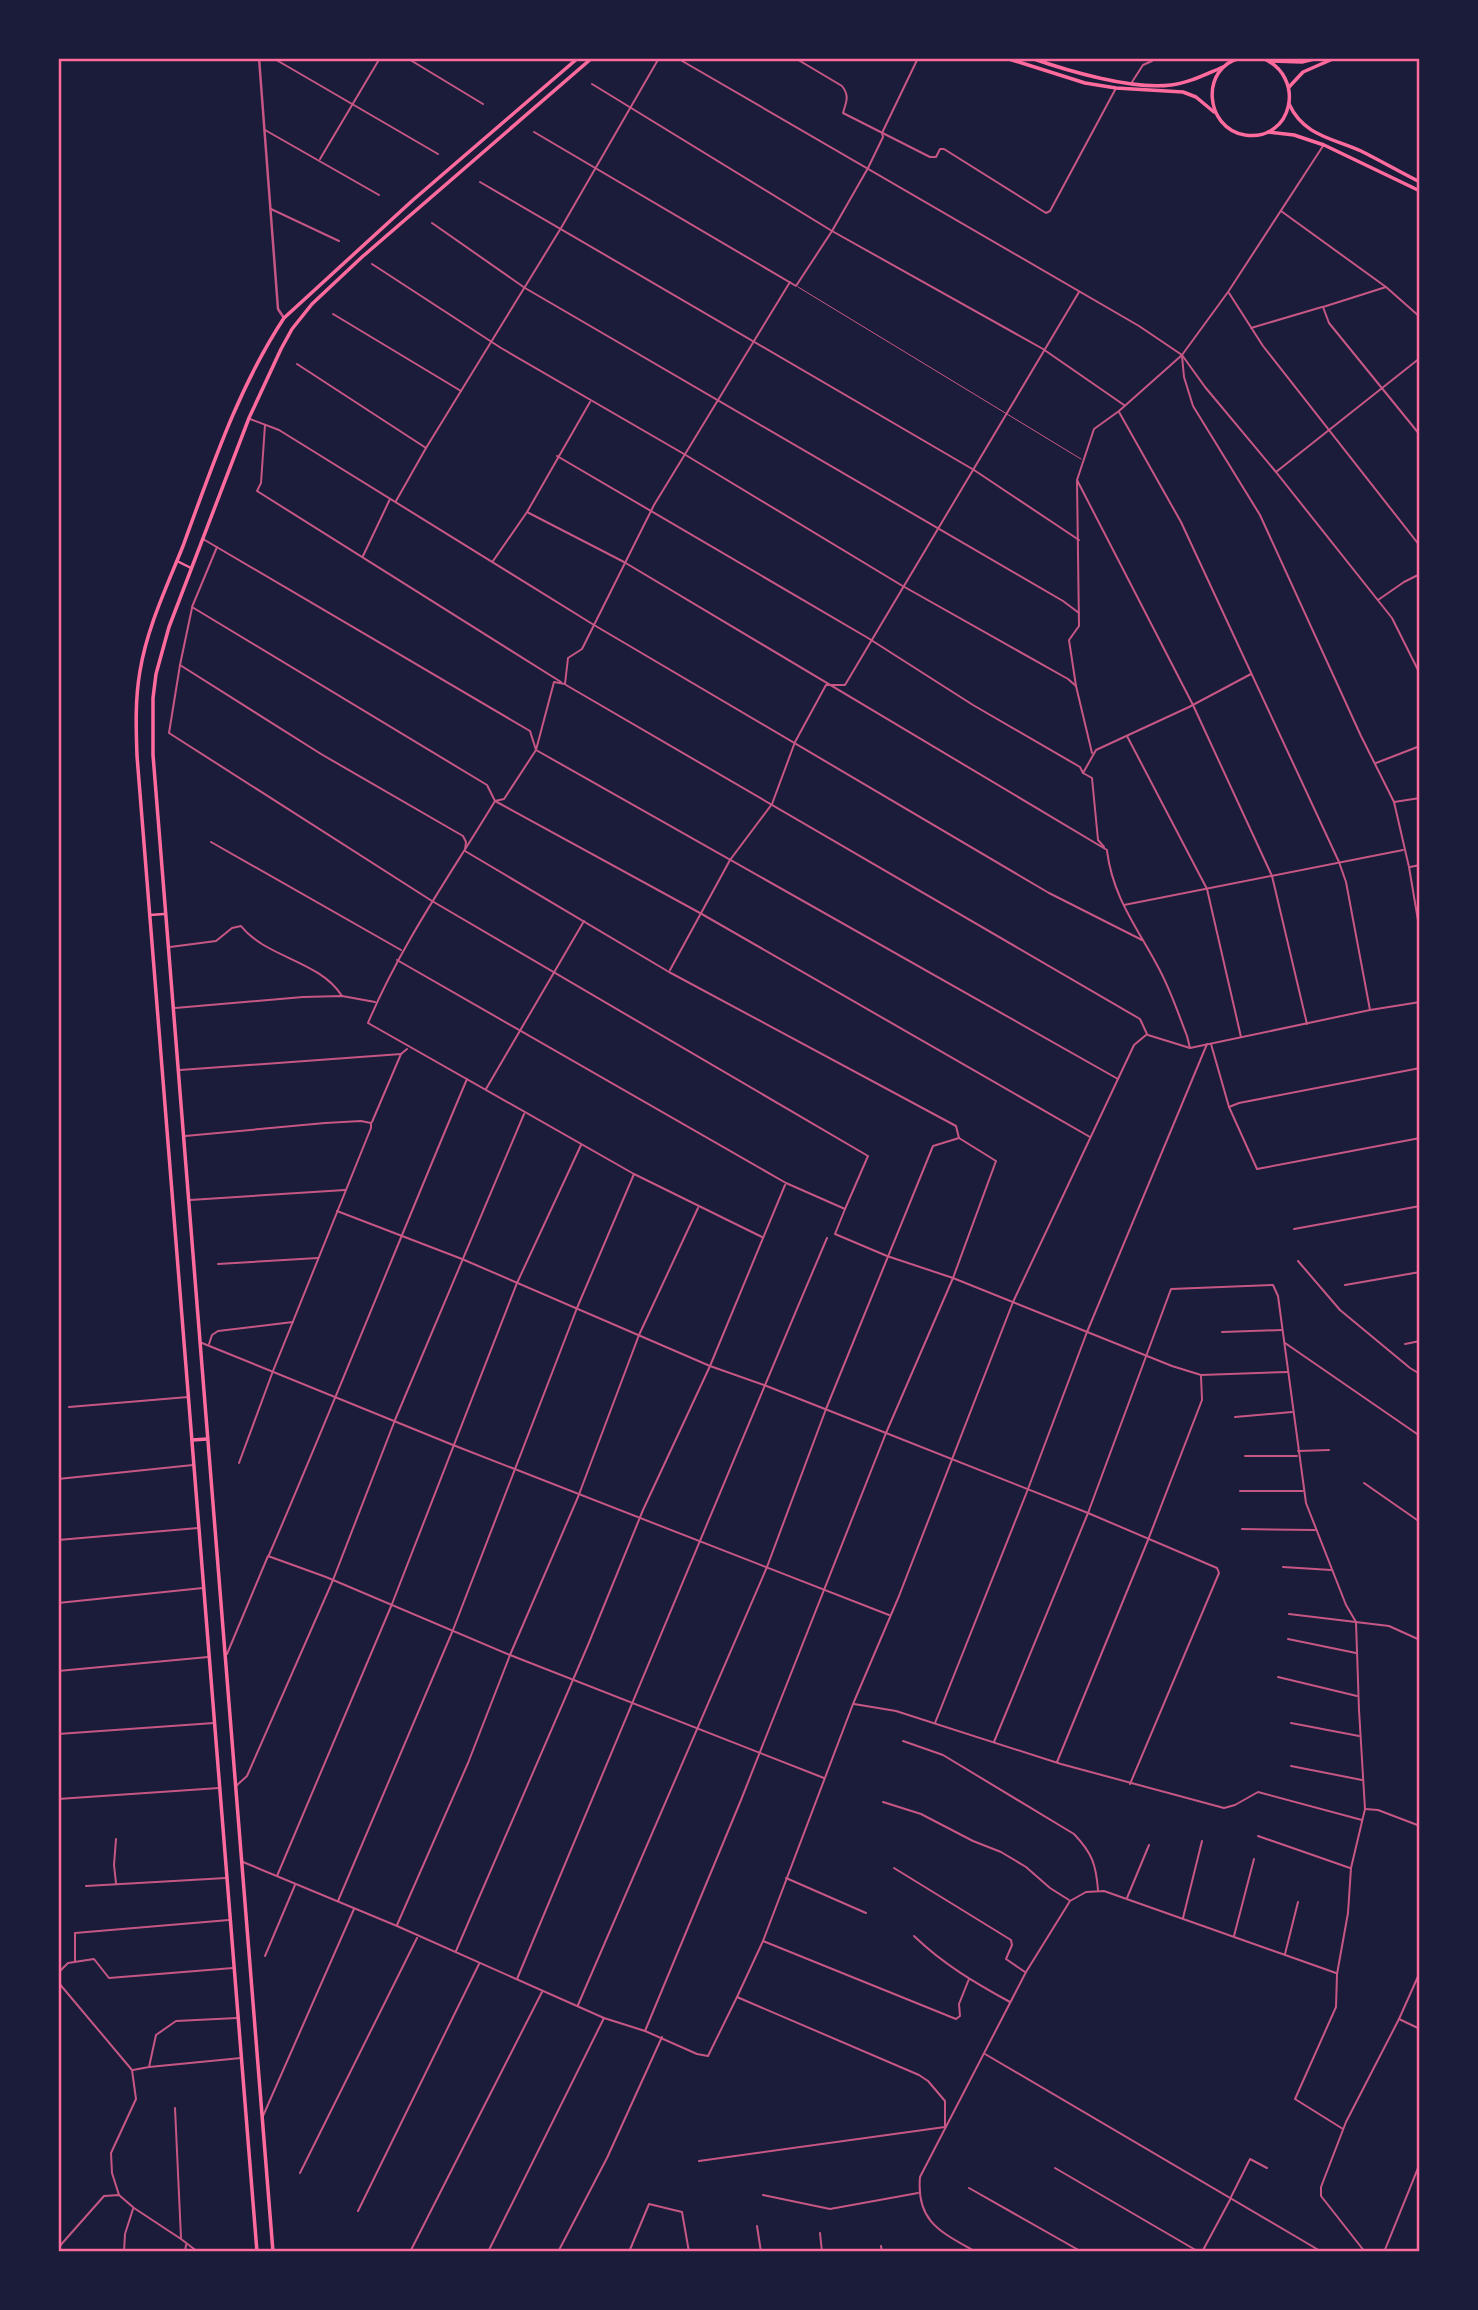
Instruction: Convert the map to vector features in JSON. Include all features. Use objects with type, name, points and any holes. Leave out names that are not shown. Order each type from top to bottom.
[{"type":"main road","points":[[257,2252],[137,756],[137,697],[146,647],[236,404],[268,342],[284,318],[368,240],[578,58]]},
{"type":"main road","points":[[273,2252],[198,1342],[153,755],[153,698],[161,652],[202,538],[249,418],[292,329],[312,304],[376,246],[592,58]]},
{"type":"main road","points":[[1006,58],[1086,83],[1115,88],[1183,92],[1196,97],[1232,131],[1244,135],[1268,132],[1294,135],[1324,145],[1420,191]]},
{"type":"main road","points":[[1031,58],[1066,70],[1131,83],[1174,85],[1200,77],[1241,58]]},
{"type":"main road","points":[[1262,58],[1279,68],[1289,87],[1289,104],[1285,115],[1278,125],[1268,132]]},
{"type":"main road","points":[[1270,61],[1302,62],[1318,58]]},
{"type":"main road","points":[[1289,87],[1303,72],[1335,58]]},
{"type":"main road","points":[[1215,113],[1211,101],[1212,88],[1216,76],[1224,66]]},
{"type":"main road","points":[[1289,104],[1296,117],[1316,134],[1361,151],[1420,182]]},
{"type":"main road","points":[[177,561],[191,568]]},
{"type":"main road","points":[[150,915],[166,914]]},
{"type":"main road","points":[[192,1440],[207,1439]]},
{"type":"street","points":[[259,58],[278,309],[284,318]]},
{"type":"street","points":[[273,58],[438,154]]},
{"type":"street","points":[[319,161],[380,58]]},
{"type":"street","points":[[407,58],[483,104]]},
{"type":"street","points":[[395,502],[561,228],[659,58]]},
{"type":"street","points":[[677,58],[1139,326],[1182,355],[1392,618],[1420,674]]},
{"type":"street","points":[[795,58],[847,91],[848,98],[843,113],[933,158],[940,149],[944,149],[1046,213],[1050,211],[1071,174],[1115,88]]},
{"type":"street","points":[[534,132],[796,286],[868,168],[918,58]]},
{"type":"street","points":[[1131,83],[1143,65],[1152,61],[1148,58]]},
{"type":"street","points":[[592,84],[832,231],[1046,351],[1125,405]]},
{"type":"street","points":[[265,130],[379,195]]},
{"type":"street","points":[[1092,755],[1076,686],[1069,640],[1079,626],[1077,480],[1094,429],[1119,411],[1182,355],[1228,292],[1324,145]]},
{"type":"street","points":[[480,182],[974,470],[1079,540]]},
{"type":"street","points":[[270,209],[339,241]]},
{"type":"street","points":[[1280,211],[1386,287],[1420,317]]},
{"type":"street","points":[[432,223],[525,288],[1063,601],[1079,613]]},
{"type":"street","points":[[368,240],[376,246]]},
{"type":"street","points":[[372,264],[492,341],[904,587],[1076,686]]},
{"type":"street","points":[[565,684],[568,658],[582,649],[652,509],[790,282]]},
{"type":"street","points":[[1251,328],[1386,287]]},
{"type":"street","points":[[826,685],[845,685],[1046,351],[1079,291]]},
{"type":"street","points":[[1228,292],[1263,346],[1420,546]]},
{"type":"street","points":[[1323,307],[1329,323],[1420,435]]},
{"type":"street","points":[[333,314],[461,391]]},
{"type":"street","points":[[1182,355],[1184,377],[1193,406],[1260,514],[1394,802],[1420,932]]},
{"type":"street","points":[[1276,472],[1420,358]]},
{"type":"street","points":[[297,364],[426,448]]},
{"type":"street","points":[[492,562],[527,512],[591,400]]},
{"type":"street","points":[[1119,411],[1181,522],[1339,862],[1346,881],[1370,1010]]},
{"type":"street","points":[[249,418],[279,430],[594,625],[1048,893],[1142,940]]},
{"type":"street","points":[[265,425],[261,483],[257,491],[565,684],[1140,1019],[1147,1034],[1190,1048],[1420,1002]]},
{"type":"street","points":[[557,456],[652,509],[872,640],[973,705],[1080,767],[1083,774],[1093,778],[1098,840],[1107,850],[1110,876],[1123,905],[1159,968],[1190,1048]]},
{"type":"street","points":[[1077,480],[1193,705],[1272,876],[1307,1024]]},
{"type":"street","points":[[363,557],[390,499]]},
{"type":"street","points":[[527,512],[624,562],[826,685],[1107,850]]},
{"type":"street","points":[[202,538],[530,731],[536,750],[1118,1079]]},
{"type":"street","points":[[217,546],[192,607],[169,733],[432,901],[868,1156],[835,1234],[1201,1375],[1288,1372]]},
{"type":"street","points":[[1377,601],[1420,574]]},
{"type":"street","points":[[192,607],[487,785],[495,801],[700,913],[1090,1137]]},
{"type":"street","points":[[180,665],[321,754],[463,836],[466,842],[465,851]]},
{"type":"street","points":[[1083,774],[1096,750],[1193,705],[1251,674]]},
{"type":"street","points":[[565,684],[554,682],[536,750],[504,799],[495,801],[432,901],[397,960],[368,1023],[634,1174],[762,1237]]},
{"type":"street","points":[[669,972],[730,860],[772,804],[795,742],[826,685]]},
{"type":"street","points":[[1127,735],[1208,889],[1241,1037]]},
{"type":"street","points":[[1375,763],[1420,746]]},
{"type":"street","points":[[1394,802],[1420,798]]},
{"type":"street","points":[[211,842],[402,951]]},
{"type":"street","points":[[1123,905],[1405,850]]},
{"type":"street","points":[[465,851],[669,972],[956,1126],[959,1138],[996,1161],[953,1278],[886,1433],[825,1591],[645,2031]]},
{"type":"street","points":[[1409,867],[1420,865]]},
{"type":"street","points":[[486,1090],[584,921]]},
{"type":"street","points":[[169,947],[216,942],[232,928],[241,926],[252,937],[329,981],[342,996]]},
{"type":"street","points":[[397,960],[786,1183],[845,1209]]},
{"type":"street","points":[[174,1008],[342,996],[377,1003]]},
{"type":"street","points":[[241,1861],[397,1926],[604,2018],[708,2056],[763,1941],[853,1704],[1013,1302],[1134,1045],[1147,1034]]},
{"type":"street","points":[[1209,1043],[1229,1107],[1257,1169],[1420,1138]]},
{"type":"street","points":[[935,1723],[1087,1332],[1209,1043]]},
{"type":"street","points":[[239,1463],[371,1123],[401,1054],[408,1047]]},
{"type":"street","points":[[178,1070],[401,1054]]},
{"type":"street","points":[[1229,1107],[1420,1068]]},
{"type":"street","points":[[226,1658],[337,1398],[400,1237],[467,1079]]},
{"type":"street","points":[[235,1787],[247,1776],[333,1580],[395,1420],[525,1113]]},
{"type":"street","points":[[184,1136],[326,1123],[371,1123]]},
{"type":"street","points":[[578,2006],[767,1567],[826,1409],[933,1146],[959,1138]]},
{"type":"street","points":[[277,1877],[392,1604],[517,1283],[581,1145]]},
{"type":"street","points":[[337,1902],[453,1630],[577,1308],[634,1174]]},
{"type":"street","points":[[455,1952],[640,1518],[710,1366],[786,1183]]},
{"type":"street","points":[[189,1200],[346,1190]]},
{"type":"street","points":[[397,1926],[468,1763],[510,1655],[579,1494],[639,1335],[699,1206]]},
{"type":"street","points":[[1294,1229],[1420,1206]]},
{"type":"street","points":[[337,1211],[463,1259],[710,1366],[1028,1489],[1215,1567],[1219,1573],[1129,1784]]},
{"type":"street","points":[[516,1980],[635,1703],[764,1385],[827,1238]]},
{"type":"street","points":[[218,1264],[319,1257]]},
{"type":"street","points":[[1298,1261],[1340,1311],[1420,1374]]},
{"type":"street","points":[[1345,1285],[1420,1272]]},
{"type":"street","points":[[994,1742],[1088,1513],[1171,1289],[1273,1285],[1278,1296],[1304,1491],[1316,1530],[1356,1622],[1365,1808],[1351,1868],[1348,1913],[1337,1973],[1336,2007],[1295,2099],[1343,2129]]},
{"type":"street","points":[[208,1345],[212,1335],[218,1331],[293,1322]]},
{"type":"street","points":[[1222,1332],[1283,1330]]},
{"type":"street","points":[[1405,1344],[1420,1341]]},
{"type":"street","points":[[198,1342],[890,1616]]},
{"type":"street","points":[[1285,1343],[1420,1436]]},
{"type":"street","points":[[1057,1762],[1202,1400],[1201,1375]]},
{"type":"street","points":[[69,1407],[189,1397]]},
{"type":"street","points":[[1235,1417],[1293,1412]]},
{"type":"street","points":[[1297,1451],[1329,1450]]},
{"type":"street","points":[[1245,1456],[1298,1456]]},
{"type":"street","points":[[58,1479],[194,1465]]},
{"type":"street","points":[[1364,1483],[1420,1522]]},
{"type":"street","points":[[1240,1491],[1304,1491]]},
{"type":"street","points":[[58,1541],[199,1528]]},
{"type":"street","points":[[1242,1529],[1316,1530]]},
{"type":"street","points":[[268,1556],[825,1779]]},
{"type":"street","points":[[1283,1567],[1332,1570]]},
{"type":"street","points":[[58,1603],[204,1588]]},
{"type":"street","points":[[1289,1614],[1389,1626],[1420,1640]]},
{"type":"street","points":[[1288,1639],[1357,1654]]},
{"type":"street","points":[[58,1671],[209,1657]]},
{"type":"street","points":[[1278,1677],[1358,1696]]},
{"type":"street","points":[[853,1704],[896,1711],[1129,1784],[1224,1808],[1258,1792],[1363,1820]]},
{"type":"street","points":[[58,1734],[215,1723]]},
{"type":"street","points":[[1291,1723],[1360,1737]]},
{"type":"street","points":[[903,1741],[943,1755],[1074,1835],[1091,1851],[1098,1891]]},
{"type":"street","points":[[1291,1766],[1363,1780]]},
{"type":"street","points":[[58,1799],[220,1788]]},
{"type":"street","points":[[883,1802],[921,1814],[1001,1852],[1026,1867],[1049,1888],[1070,1901]]},
{"type":"street","points":[[1365,1808],[1378,1810],[1420,1826]]},
{"type":"street","points":[[1258,1836],[1351,1868]]},
{"type":"street","points":[[116,1839],[116,1884]]},
{"type":"street","points":[[1183,1919],[1202,1841]]},
{"type":"street","points":[[1126,1899],[1149,1845]]},
{"type":"street","points":[[1233,1937],[1254,1859]]},
{"type":"street","points":[[894,1868],[1011,1940],[1012,1945],[1006,1959],[1026,1972]]},
{"type":"street","points":[[86,1886],[227,1878]]},
{"type":"street","points":[[785,1878],[866,1913]]},
{"type":"street","points":[[265,1956],[295,1884]]},
{"type":"street","points":[[976,2252],[949,2237],[925,2216],[919,2193],[920,2177],[1026,1972],[1070,1901],[1086,1892],[1104,1891],[1337,1973]]},
{"type":"street","points":[[1285,1955],[1298,1902]]},
{"type":"street","points":[[262,2119],[354,1908]]},
{"type":"street","points":[[75,1962],[75,1933],[230,1920]]},
{"type":"street","points":[[914,1936],[937,1958],[1011,2002]]},
{"type":"street","points":[[300,2173],[417,1937]]},
{"type":"street","points":[[763,1941],[956,2019],[960,2015],[959,2004],[969,1979]]},
{"type":"street","points":[[58,1973],[68,1964],[94,1959],[109,1978],[234,1968]]},
{"type":"street","points":[[358,2211],[479,1963]]},
{"type":"street","points":[[1365,2252],[1321,2196],[1321,2187],[1343,2129],[1420,1972]]},
{"type":"street","points":[[58,1982],[132,2070],[136,2099],[111,2153],[112,2173],[119,2195],[198,2252]]},
{"type":"street","points":[[410,2252],[542,1992]]},
{"type":"street","points":[[737,1997],[928,2081],[945,2101],[945,2127]]},
{"type":"street","points":[[149,2067],[156,2035],[176,2021],[238,2018]]},
{"type":"street","points":[[488,2252],[604,2018]]},
{"type":"street","points":[[1399,2019],[1420,2029]]},
{"type":"street","points":[[558,2252],[607,2158],[662,2037]]},
{"type":"street","points":[[984,2054],[1322,2252]]},
{"type":"street","points":[[132,2070],[242,2058]]},
{"type":"street","points":[[175,2108],[181,2239]]},
{"type":"street","points":[[699,2161],[945,2127]]},
{"type":"street","points":[[1055,2168],[1201,2252],[1250,2159],[1267,2168]]},
{"type":"street","points":[[1384,2252],[1420,2163]]},
{"type":"street","points":[[969,2188],[1082,2252]]},
{"type":"street","points":[[763,2195],[830,2209],[919,2193]]},
{"type":"street","points":[[58,2248],[104,2196],[119,2195]]},
{"type":"street","points":[[629,2252],[649,2204],[682,2212],[689,2252]]},
{"type":"street","points":[[124,2252],[124,2234],[134,2208]]},
{"type":"street","points":[[757,2226],[761,2252]]},
{"type":"street","points":[[820,2233],[822,2252]]},
{"type":"street","points":[[185,2252],[186,2244]]},
{"type":"street","points":[[881,2246],[882,2252]]},
{"type":"lane","points":[[796,286],[1083,460]]}]
